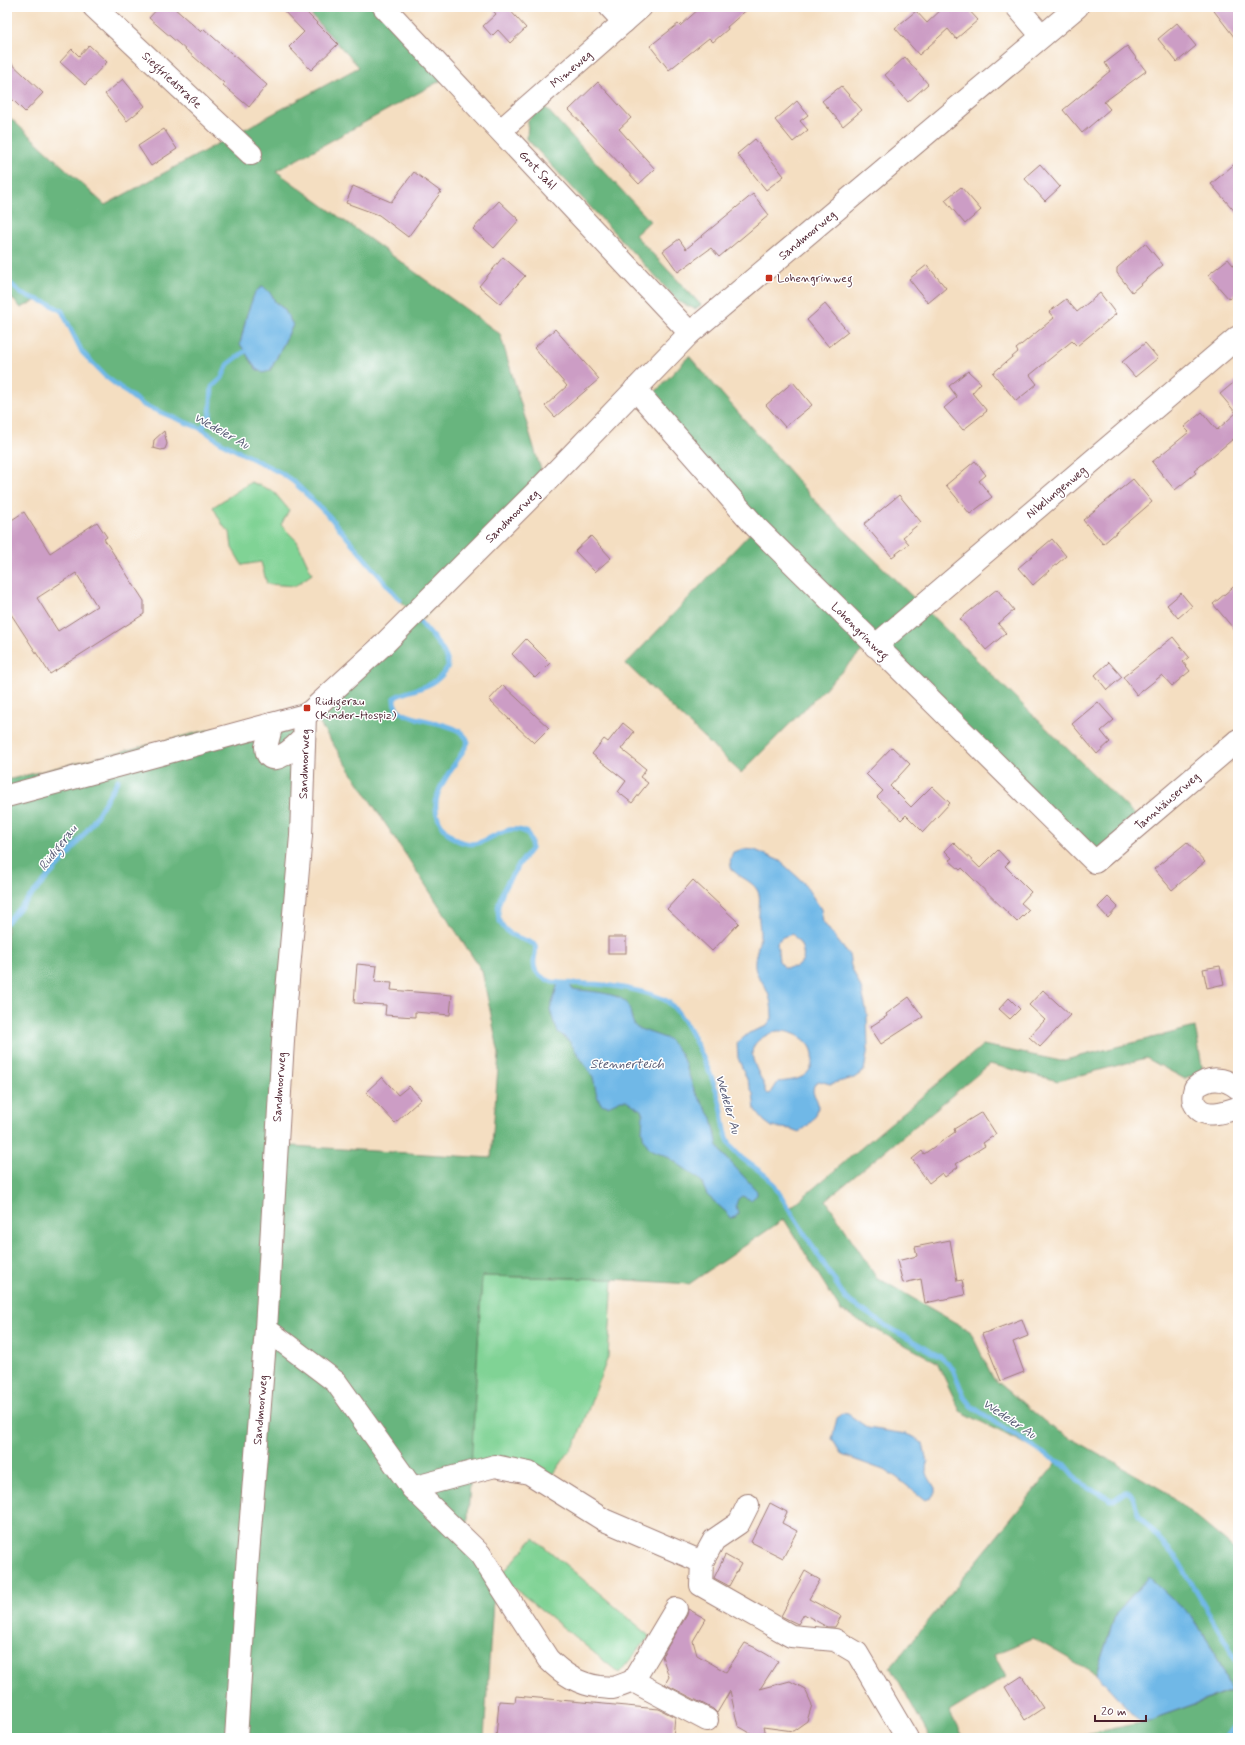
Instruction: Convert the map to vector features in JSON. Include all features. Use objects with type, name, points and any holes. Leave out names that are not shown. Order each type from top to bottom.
[{"type":"street","name":"Siegfriedstraße","points":[[94,7],[251,154]]},
{"type":"street","name":"Grot Sahl","points":[[384,7],[690,333]]},
{"type":"street","name":"Mimeweg","points":[[501,130],[617,14],[641,7]]},
{"type":"street","points":[[1017,7],[1042,36]]},
{"type":"street","name":"Sandmoorweg","points":[[236,1738],[247,1568],[266,1329],[284,1024],[301,836],[305,715],[412,616],[690,333],[1077,7]]},
{"type":"street","name":"Nibelungenweg","points":[[875,646],[1238,337]]},
{"type":"street","name":"Lohengrinweg","points":[[635,389],[756,527],[875,646],[1096,862]]},
{"type":"street","points":[[7,796],[305,715]]},
{"type":"street","points":[[272,724],[266,747],[266,751],[271,757],[280,757],[304,737]]},
{"type":"street","name":"Tannhäuserweg","points":[[1096,862],[1238,740]]},
{"type":"street","points":[[1238,1088],[1221,1079],[1208,1080],[1194,1088],[1192,1096],[1199,1110],[1206,1114],[1215,1114],[1238,1108]]},
{"type":"street","points":[[266,1329],[336,1382],[412,1488],[480,1554],[548,1659],[555,1666],[575,1680],[594,1686],[612,1688],[633,1681],[676,1609]]},
{"type":"street","points":[[412,1488],[495,1466],[529,1473],[604,1520],[702,1562]]},
{"type":"street","points":[[748,1505],[739,1523],[714,1540],[702,1562],[701,1585],[791,1636],[835,1640],[856,1653],[907,1738]]},
{"type":"street","points":[[633,1681],[707,1720]]},
{"type":"green space","points":[[304,7],[384,7],[449,76],[276,171],[500,334],[538,461],[547,485],[420,622],[442,648],[445,654],[448,666],[443,674],[432,683],[404,693],[394,699],[396,708],[404,714],[453,728],[462,734],[468,742],[441,786],[437,797],[436,808],[439,820],[452,837],[461,842],[471,844],[484,841],[508,830],[523,831],[529,836],[531,841],[531,849],[510,878],[499,901],[498,912],[501,923],[511,934],[535,945],[536,950],[534,968],[540,976],[552,982],[601,984],[639,992],[664,1000],[668,1003],[683,1022],[699,1049],[721,1106],[725,1135],[730,1145],[739,1157],[768,1178],[789,1209],[983,1045],[1061,1061],[1195,1027],[1203,1072],[1185,1079],[1146,1058],[1058,1081],[990,1064],[826,1200],[876,1277],[970,1331],[993,1378],[1050,1426],[1166,1492],[1238,1552],[1238,1689],[1231,1691],[1215,1652],[1192,1617],[1116,1613],[1096,1674],[1033,1638],[994,1654],[1006,1677],[949,1712],[963,1738],[930,1738],[891,1667],[1058,1461],[960,1411],[937,1362],[841,1311],[784,1219],[689,1284],[613,1279],[482,1276],[466,1552],[495,1571],[484,1738],[7,1738],[7,780],[304,706],[412,615],[394,591],[329,516],[294,482],[281,473],[222,443],[205,431],[143,405],[105,376],[82,352],[62,311],[50,304],[37,300],[21,308],[7,293],[7,115],[105,205],[359,67]],"holes":[[[272,295],[275,302],[284,309],[293,325],[270,371],[256,369],[240,344],[247,314]],[[312,712],[482,971],[499,1054],[491,1158],[276,1145]]]},
{"type":"green space","points":[[543,105],[650,221],[635,235],[701,305],[695,309],[679,302],[527,139],[528,120]]},
{"type":"green space","points":[[689,356],[816,502],[1142,822],[1095,862],[871,642],[741,773],[626,664],[756,527],[646,402]]},
{"type":"green space","points":[[251,482],[273,491],[289,510],[281,525],[297,541],[312,574],[295,586],[267,584],[261,562],[242,565],[232,548],[230,532],[224,527],[213,507]]},
{"type":"green space","points":[[482,1276],[613,1279],[608,1357],[576,1442],[550,1479],[470,1473]]},
{"type":"green space","points":[[534,1538],[650,1636],[619,1673],[500,1576]]},
{"type":"green space","points":[[1238,1689],[1238,1738],[1076,1738],[1080,1735],[1141,1723]]},
{"type":"water","points":[[263,286],[272,295],[275,302],[284,309],[293,325],[270,371],[263,373],[256,369],[240,344],[247,314],[255,292]]},
{"type":"water","points":[[744,849],[755,850],[780,861],[803,882],[821,909],[823,922],[849,955],[851,966],[862,991],[867,1014],[868,1048],[864,1071],[854,1078],[830,1084],[819,1081],[815,1083],[813,1090],[818,1104],[817,1113],[809,1124],[799,1132],[791,1129],[772,1127],[764,1121],[755,1110],[753,1094],[738,1058],[737,1043],[749,1033],[767,1026],[772,1019],[772,1015],[769,996],[755,967],[755,958],[760,933],[759,894],[750,883],[731,867],[730,860],[733,852]],"holes":[[[792,934],[801,946],[803,961],[796,967],[785,968],[779,961],[777,942],[783,937]],[[777,1031],[791,1033],[804,1039],[812,1050],[813,1057],[808,1073],[796,1079],[778,1082],[771,1093],[768,1094],[765,1091],[765,1087],[756,1069],[752,1054],[753,1047],[757,1041]]]},
{"type":"water","name":"Stennerteich","points":[[558,983],[570,984],[572,989],[618,997],[628,1005],[633,1023],[637,1028],[668,1039],[676,1047],[682,1056],[695,1092],[712,1118],[718,1146],[723,1154],[757,1191],[757,1195],[751,1200],[742,1196],[738,1199],[736,1205],[738,1213],[736,1217],[730,1218],[726,1212],[707,1195],[701,1181],[694,1175],[665,1155],[650,1149],[644,1140],[642,1131],[643,1115],[641,1110],[626,1100],[621,1100],[608,1106],[601,1104],[597,1096],[593,1077],[569,1041],[558,1032],[554,1023],[550,1010]]},
{"type":"water","points":[[842,1413],[848,1414],[868,1428],[906,1434],[916,1438],[923,1444],[927,1462],[926,1469],[935,1488],[935,1493],[931,1498],[925,1500],[886,1471],[842,1455],[832,1439],[837,1418]]},
{"type":"water","points":[[1149,1577],[1192,1617],[1215,1652],[1231,1691],[1141,1723],[1096,1674],[1116,1613]]},
{"type":"building","points":[[159,7],[173,7],[201,32],[204,29],[267,85],[249,107],[223,85],[224,83],[149,18]]},
{"type":"building","points":[[280,7],[301,7],[338,44],[311,70],[289,47],[304,32]]},
{"type":"building","points":[[490,7],[507,7],[526,28],[510,43],[498,30],[492,36],[483,26],[496,14]]},
{"type":"building","points":[[701,7],[750,7],[727,27],[728,29],[713,42],[709,38],[669,70],[650,46],[678,24],[680,26]]},
{"type":"building","points":[[944,7],[966,7],[978,20],[956,39],[948,29],[919,55],[895,28],[916,11],[927,23]]},
{"type":"building","points":[[1211,7],[1238,7],[1238,42]]},
{"type":"building","points":[[1177,23],[1196,46],[1177,62],[1158,39]]},
{"type":"building","points":[[89,45],[107,62],[85,85],[60,62],[72,49],[79,56]]},
{"type":"building","points":[[1127,46],[1146,71],[1104,102],[1110,109],[1082,133],[1063,110],[1110,71],[1105,63]]},
{"type":"building","points":[[905,57],[928,84],[908,102],[885,75]]},
{"type":"building","points":[[7,59],[43,93],[25,112],[7,94]]},
{"type":"building","points":[[123,79],[145,106],[127,121],[105,94]]},
{"type":"building","points":[[598,82],[631,118],[619,129],[655,169],[639,184],[569,110]]},
{"type":"building","points":[[841,86],[862,110],[843,126],[822,101]]},
{"type":"building","points":[[797,101],[808,115],[800,121],[808,130],[793,142],[775,120]]},
{"type":"building","points":[[164,129],[177,149],[151,166],[138,146]]},
{"type":"building","points":[[755,139],[784,176],[766,190],[737,154]]},
{"type":"building","points":[[1238,161],[1238,215],[1211,184]]},
{"type":"building","points":[[1040,164],[1060,187],[1045,201],[1024,178]]},
{"type":"building","points":[[414,172],[441,192],[408,237],[379,215],[346,203],[353,186],[391,202]]},
{"type":"building","points":[[961,187],[981,210],[965,224],[945,200]]},
{"type":"building","points":[[753,194],[769,215],[719,257],[711,248],[678,272],[663,251],[679,239],[686,249]]},
{"type":"building","points":[[499,201],[519,220],[494,248],[473,229]]},
{"type":"building","points":[[1145,243],[1163,265],[1132,292],[1117,273],[1117,268]]},
{"type":"building","points":[[503,257],[525,276],[500,304],[479,286]]},
{"type":"building","points":[[1228,259],[1238,271],[1238,291],[1229,299],[1208,275]]},
{"type":"building","points":[[927,265],[946,288],[928,303],[909,279]]},
{"type":"building","points":[[1100,293],[1116,314],[1077,346],[1072,341],[1030,375],[1037,384],[1016,401],[993,373],[1018,352],[1016,349],[1054,318],[1049,312],[1066,299],[1077,312]]},
{"type":"building","points":[[825,304],[848,332],[829,347],[807,320]]},
{"type":"building","points":[[555,329],[599,379],[555,417],[545,406],[567,386],[534,348]]},
{"type":"building","points":[[1145,343],[1158,358],[1135,377],[1122,362]]},
{"type":"building","points":[[968,371],[981,383],[972,393],[987,411],[963,430],[944,408],[957,397],[949,386]]},
{"type":"building","points":[[1238,379],[1238,435],[1194,471],[1196,473],[1175,490],[1152,462],[1189,432],[1184,427],[1202,412],[1217,430],[1236,413],[1220,394]]},
{"type":"building","points":[[793,382],[812,405],[785,427],[766,405]]},
{"type":"building","points":[[164,431],[167,444],[165,449],[161,450],[153,448],[154,440]]},
{"type":"building","points":[[975,461],[986,475],[979,481],[992,497],[970,514],[946,485]]},
{"type":"building","points":[[1133,479],[1152,502],[1103,544],[1083,520]]},
{"type":"building","points":[[899,495],[921,522],[903,537],[909,544],[892,557],[864,524]]},
{"type":"building","points":[[24,512],[50,553],[97,522],[107,537],[104,539],[144,601],[144,614],[50,674],[7,608],[7,523]],"holes":[[[76,573],[97,606],[58,631],[37,598]]]},
{"type":"building","points":[[591,536],[611,558],[595,572],[575,551]]},
{"type":"building","points":[[1052,539],[1066,556],[1033,585],[1018,568]]},
{"type":"building","points":[[1238,583],[1238,634],[1213,604]]},
{"type":"building","points":[[997,589],[1014,610],[998,624],[1006,633],[986,650],[960,619]]},
{"type":"building","points":[[1181,593],[1192,606],[1178,618],[1167,605]]},
{"type":"building","points":[[1173,637],[1189,657],[1183,662],[1190,671],[1172,686],[1162,675],[1137,695],[1123,677]]},
{"type":"building","points":[[526,639],[550,663],[535,678],[512,654]]},
{"type":"building","points":[[1109,662],[1122,677],[1107,690],[1095,675]]},
{"type":"building","points":[[503,685],[549,728],[534,743],[489,700]]},
{"type":"building","points":[[1098,702],[1114,720],[1101,731],[1110,742],[1097,754],[1072,724]]},
{"type":"building","points":[[623,723],[634,732],[621,749],[646,769],[640,777],[648,783],[632,803],[618,792],[626,781],[592,754],[604,739],[608,742]]},
{"type":"building","points":[[892,747],[910,764],[890,786],[911,807],[932,786],[950,803],[923,832],[906,815],[901,820],[877,797],[883,791],[866,774]]},
{"type":"building","points":[[953,842],[980,868],[998,850],[1009,862],[1005,866],[1031,892],[1021,903],[1029,910],[1017,922],[962,868],[960,870],[949,860],[952,858],[945,851]]},
{"type":"building","points":[[1187,842],[1205,862],[1172,890],[1154,869]]},
{"type":"building","points":[[693,880],[739,923],[712,951],[667,909]]},
{"type":"building","points":[[1108,897],[1118,907],[1108,918],[1098,907]]},
{"type":"building","points":[[608,937],[626,937],[626,953],[608,953]]},
{"type":"building","points":[[357,964],[377,966],[375,982],[392,983],[391,990],[452,995],[450,1015],[415,1012],[415,1017],[385,1015],[386,1005],[354,1003]]},
{"type":"building","points":[[1220,966],[1224,984],[1207,988],[1203,969]]},
{"type":"building","points":[[1043,990],[1070,1015],[1040,1047],[1029,1037],[1045,1020],[1029,1005]]},
{"type":"building","points":[[909,997],[923,1017],[881,1044],[870,1027],[887,1016],[886,1014]]},
{"type":"building","points":[[1009,998],[1020,1009],[1010,1019],[999,1009]]},
{"type":"building","points":[[382,1077],[398,1095],[409,1086],[421,1099],[395,1123],[366,1092]]},
{"type":"building","points":[[982,1112],[996,1134],[983,1143],[985,1146],[956,1164],[958,1167],[945,1177],[942,1173],[929,1183],[912,1159],[922,1151],[924,1154],[955,1132],[954,1129]]},
{"type":"building","points":[[950,1240],[957,1281],[962,1280],[965,1295],[925,1303],[921,1279],[903,1283],[897,1261],[917,1256],[915,1247]]},
{"type":"building","points":[[1022,1319],[1028,1336],[1013,1342],[1024,1372],[1001,1381],[982,1334]]},
{"type":"building","points":[[770,1503],[787,1512],[782,1523],[797,1531],[783,1558],[751,1542]]},
{"type":"building","points":[[725,1555],[741,1564],[729,1586],[714,1578]]},
{"type":"building","points":[[805,1571],[820,1580],[809,1599],[841,1616],[835,1627],[827,1627],[804,1614],[798,1624],[781,1616]]},
{"type":"building","points":[[688,1609],[706,1619],[693,1641],[697,1655],[726,1672],[745,1643],[778,1661],[760,1689],[790,1681],[805,1689],[812,1705],[807,1721],[793,1731],[763,1727],[766,1738],[759,1738],[738,1726],[730,1691],[717,1713],[713,1709],[665,1684],[669,1677],[662,1656],[687,1615]]},
{"type":"building","points":[[1022,1676],[1043,1708],[1025,1720],[1005,1687]]},
{"type":"building","points":[[516,1696],[659,1709],[675,1717],[673,1738],[496,1738],[499,1701],[515,1702]]},
{"type":"waterway","name":"Wedeler Au","points":[[7,281],[22,294],[50,304],[62,311],[82,352],[105,376],[143,405],[202,429],[222,443],[281,473],[294,482],[329,516],[400,600]]},
{"type":"waterway","points":[[202,429],[210,415],[212,387],[222,378],[228,364],[244,352]]},
{"type":"waterway","name":"Wedeler Au","points":[[420,622],[442,649],[448,666],[443,674],[432,683],[397,696],[394,699],[396,708],[404,714],[414,718],[453,728],[462,734],[468,742],[441,786],[437,797],[436,808],[439,820],[452,837],[464,843],[471,844],[484,841],[508,830],[523,831],[529,836],[531,841],[531,849],[517,867],[504,889],[499,901],[498,912],[501,923],[508,932],[535,945],[536,950],[534,968],[536,971],[543,978],[552,982],[606,985],[638,991],[665,1000],[673,1007],[682,1018],[699,1048],[713,1081],[721,1106],[725,1130],[730,1144],[744,1160],[772,1182],[846,1299],[888,1327],[942,1358],[953,1369],[964,1397],[971,1406],[1047,1456],[1064,1464],[1078,1481],[1111,1500],[1114,1500],[1125,1492],[1129,1492],[1133,1497],[1140,1517],[1178,1560],[1238,1663]]},
{"type":"waterway","name":"Rüdigerau","points":[[7,922],[68,855],[91,825],[118,780]]},
{"type":"waterway","name":"Wedeler Au","points":[[1225,1738],[1238,1720]]},
{"type":"place","name":"Lohengrinweg","points":[[769,278]]},
{"type":"place","name":"Rüdigerau (Kinder-Hospiz)","points":[[307,708]]}]
